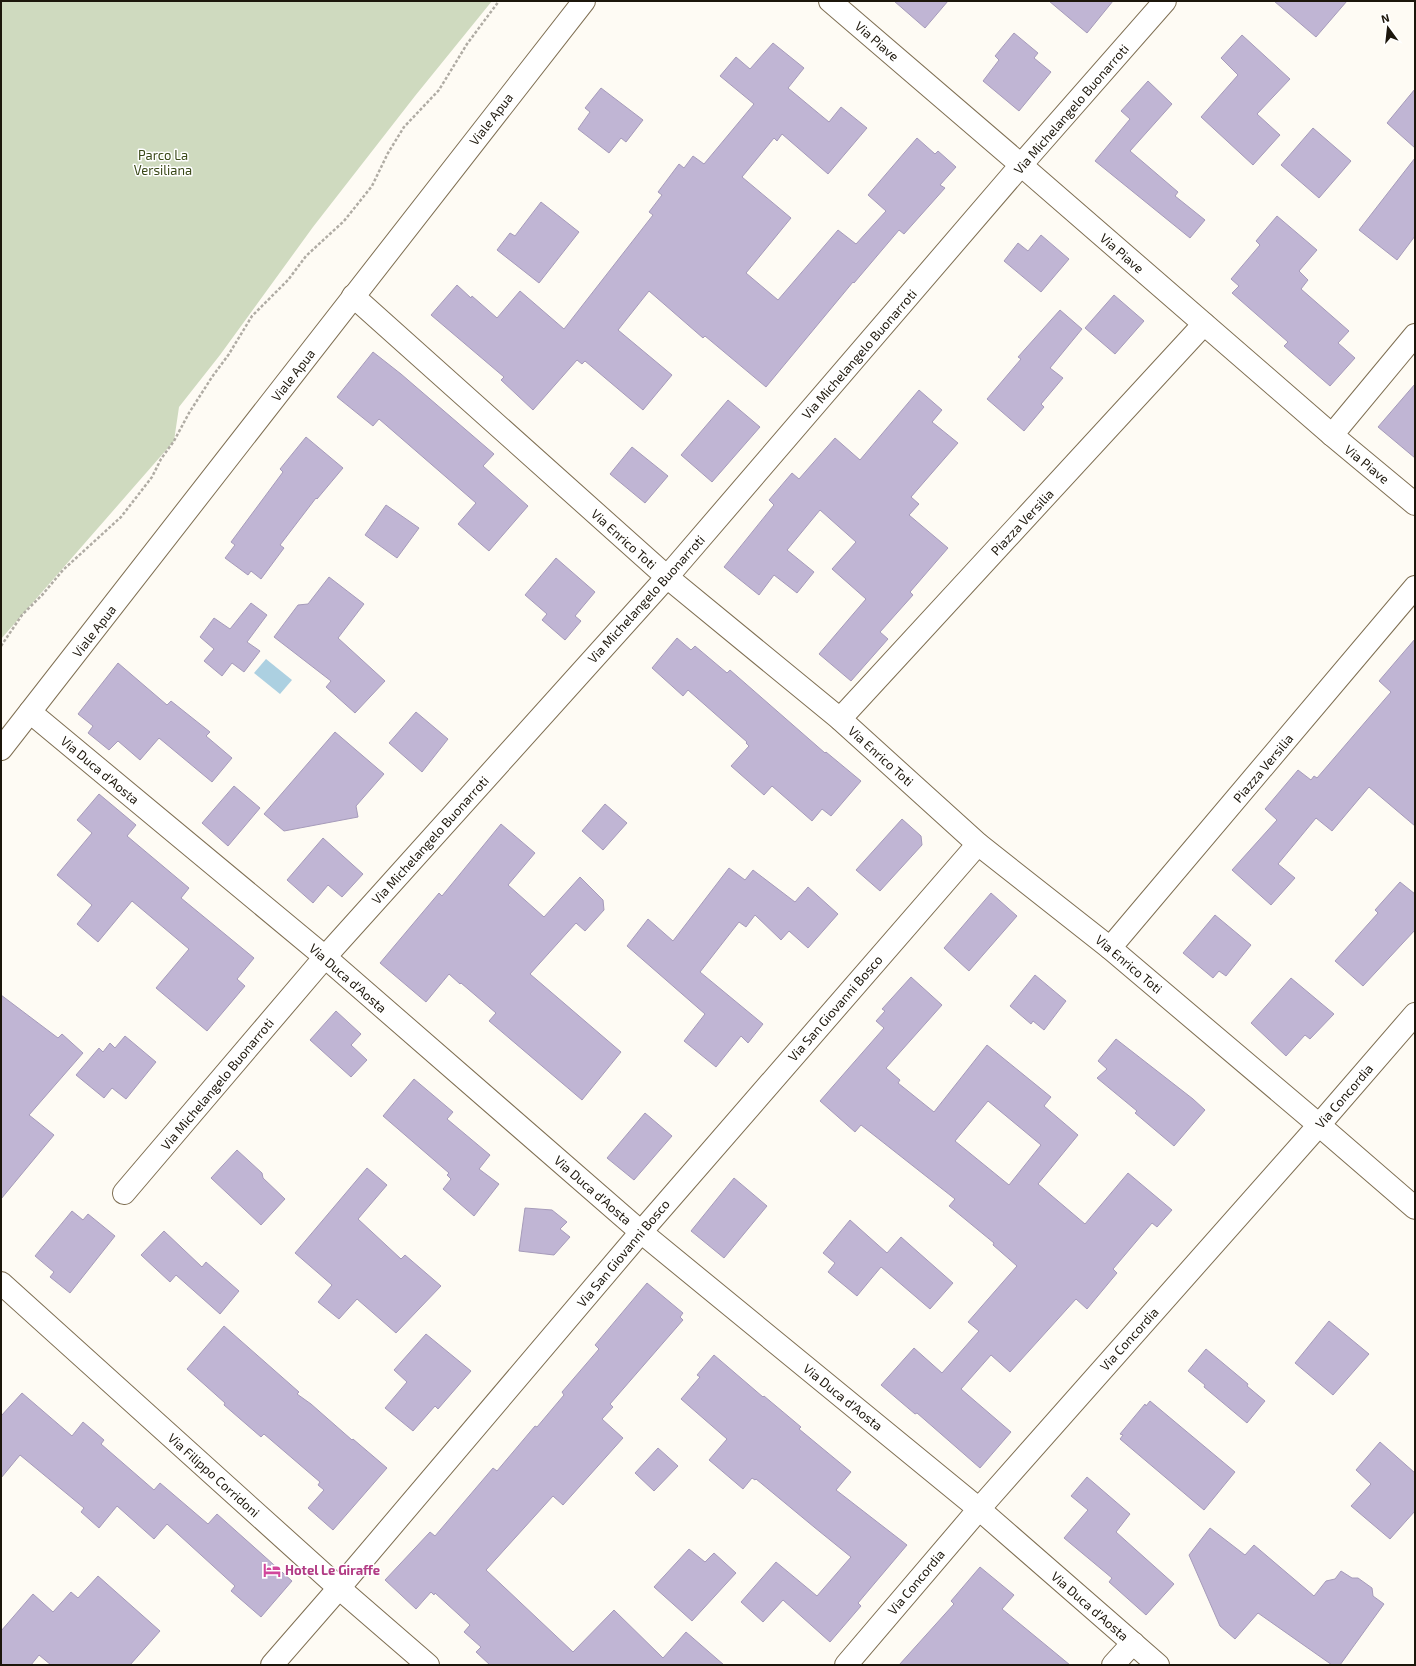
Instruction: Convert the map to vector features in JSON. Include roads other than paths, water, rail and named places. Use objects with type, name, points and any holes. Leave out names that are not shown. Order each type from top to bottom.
[{"type":"street","name":"Viale Apua","points":[[1,749],[584,1]]},
{"type":"street","name":"Via Piave","points":[[830,1],[1332,436],[1415,504]]},
{"type":"street","name":"Via Michelangelo Buonarroti","points":[[124,1193],[325,957],[666,577],[1021,165],[1165,1]]},
{"type":"street","name":"Via Enrico Toti","points":[[354,296],[666,577],[840,719],[978,844],[1110,948],[1415,1208]]},
{"type":"street","name":"Piazza Versilia","points":[[840,719],[1204,324]]},
{"type":"street","points":[[1332,436],[1415,335]]},
{"type":"street","name":"Piazza Versilia","points":[[1110,948],[1415,588]]},
{"type":"street","name":"Via Duca d'Aosta","points":[[30,712],[325,957],[641,1232],[979,1508],[1158,1665]]},
{"type":"street","name":"Via San Giovanni Bosco","points":[[272,1665],[641,1232],[978,844]]},
{"type":"street","name":"Via Concordia","points":[[846,1665],[979,1508],[1319,1125],[1415,1014]]},
{"type":"street","name":"Via Filippo Corridoni","points":[[1,1283],[339,1588],[428,1665]]},
{"type":"street","points":[[1113,1665],[1133,1643]]},
{"type":"water","points":[[266,659],[292,680],[280,694],[254,673]]},
{"type":"place","name":"Hotel Le Giraffe","points":[[272,1570]]},
{"type":"park label","name":"Parco La Versiliana","points":[[163,162]]}]
